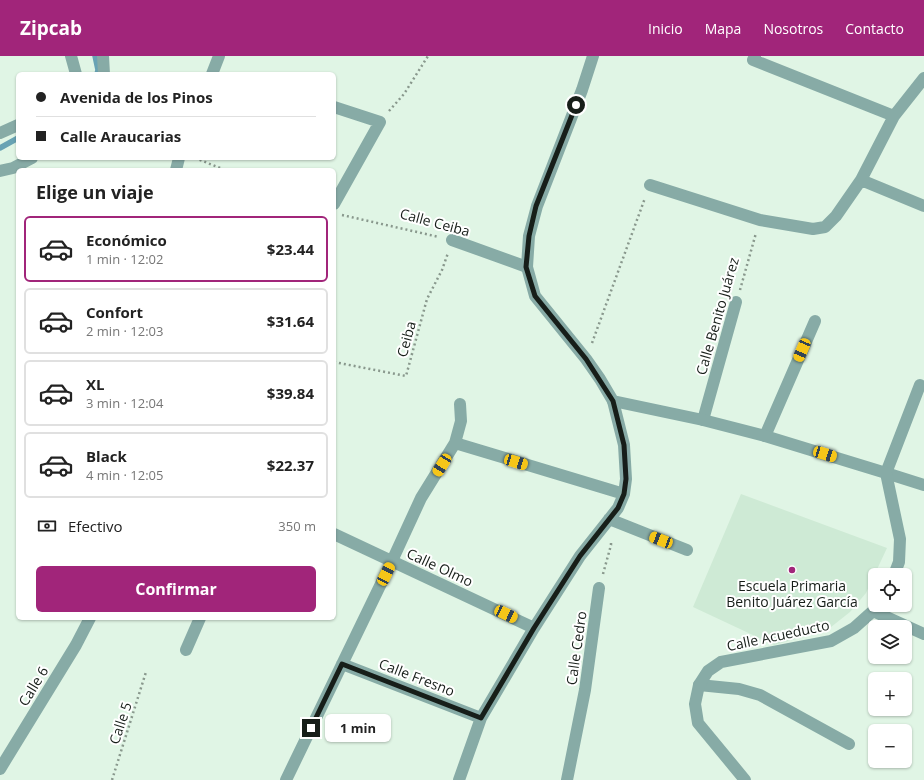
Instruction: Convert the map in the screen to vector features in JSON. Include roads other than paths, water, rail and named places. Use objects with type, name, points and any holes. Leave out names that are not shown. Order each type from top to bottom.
[{"type":"street","points":[[72,56],[76,72]]},
{"type":"street","points":[[103,56],[104,72]]},
{"type":"street","points":[[213,72],[219,56]]},
{"type":"street","points":[[460,780],[481,718],[534,628],[580,556],[618,508],[624,494],[626,479],[624,445],[613,401],[586,359],[535,296],[526,267],[529,236],[536,206],[582,90],[593,56]]},
{"type":"street","points":[[754,58],[894,116]]},
{"type":"street","points":[[650,185],[760,220],[813,229],[825,227],[836,216],[861,180],[894,116],[924,78]]},
{"type":"street","points":[[336,108],[380,122],[336,200]]},
{"type":"street","points":[[0,133],[16,126]]},
{"type":"street","points":[[0,171],[13,168],[28,160]]},
{"type":"street","points":[[861,180],[924,206]]},
{"type":"street","name":"Calle Ceiba","points":[[452,240],[526,267]]},
{"type":"street","name":"Calle Benito Juárez","points":[[703,420],[736,302]]},
{"type":"street","points":[[765,436],[815,321]]},
{"type":"street","points":[[897,568],[899,562],[900,539],[886,473],[920,385]]},
{"type":"street","points":[[613,401],[703,420],[765,436],[924,486]]},
{"type":"street","points":[[286,780],[422,498],[455,443],[461,421],[460,404]]},
{"type":"street","points":[[455,443],[624,494]]},
{"type":"street","points":[[609,519],[687,550]]},
{"type":"street","name":"Calle Olmo","points":[[336,535],[534,628]]},
{"type":"street","name":"Calle Cedro","points":[[567,780],[586,690],[599,588]]},
{"type":"street","name":"Calle Acueducto","points":[[745,780],[698,723],[695,704],[699,685],[708,671],[721,662],[831,641],[854,628],[872,612]]},
{"type":"street","points":[[883,612],[924,634]]},
{"type":"street","name":"Calle 6","points":[[0,769],[76,645],[89,620]]},
{"type":"street","points":[[186,650],[199,620]]},
{"type":"street","name":"Calle Fresno","points":[[342,664],[481,718]]},
{"type":"street","points":[[699,685],[739,689],[760,695],[849,744]]},
{"type":"waterway","points":[[95,56],[98,72]]},
{"type":"waterway","points":[[0,148],[16,139]]},
{"type":"place","name":"Escuela Primaria Benito Juárez García","points":[[792,570]]}]
